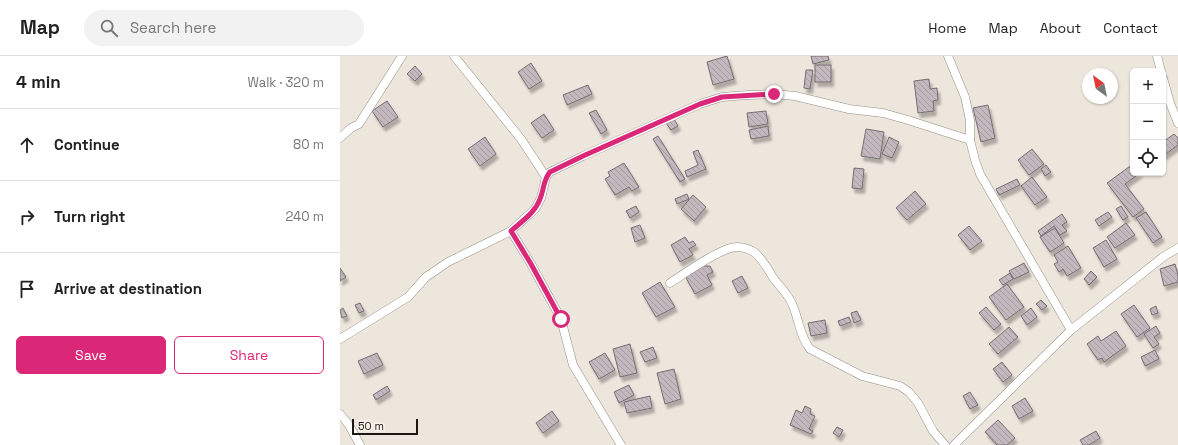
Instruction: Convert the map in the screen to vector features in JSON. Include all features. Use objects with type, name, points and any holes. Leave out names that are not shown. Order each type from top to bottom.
[{"type":"street","points":[[340,138],[351,128],[359,124],[402,56]]},
{"type":"street","points":[[454,56],[522,139],[546,177]]},
{"type":"street","points":[[948,56],[965,97],[970,120],[970,140],[980,174],[1071,330]]},
{"type":"street","points":[[1157,56],[1160,68]]},
{"type":"street","points":[[1166,89],[1178,123]]},
{"type":"street","points":[[340,339],[408,297],[426,277],[448,262],[511,231],[535,209],[546,177],[554,170],[700,104],[722,97],[774,94],[795,96],[849,109],[889,115],[970,140]]},
{"type":"street","points":[[511,231],[561,319],[573,365],[620,445]]},
{"type":"street","points":[[670,283],[724,250],[736,247],[754,252],[761,259],[774,279],[788,296],[797,316],[806,343],[810,348],[862,376],[900,386],[909,392],[918,402],[932,431],[945,445]]},
{"type":"street","points":[[954,445],[1071,330],[1163,257],[1178,248]]},
{"type":"street","points":[[340,414],[349,425],[360,445]]},
{"type":"building","points":[[727,56],[734,79],[713,85],[707,62]]},
{"type":"building","points":[[811,56],[828,56],[829,60],[813,64]]},
{"type":"building","points":[[531,63],[542,81],[529,89],[518,72]]},
{"type":"building","points":[[815,65],[831,65],[831,82],[815,82]]},
{"type":"building","points":[[415,66],[422,74],[415,81],[407,74]]},
{"type":"building","points":[[806,70],[813,70],[810,89],[804,88]]},
{"type":"building","points":[[929,79],[930,89],[937,88],[938,100],[933,101],[934,111],[918,113],[914,81]]},
{"type":"building","points":[[588,85],[592,94],[567,105],[563,95]]},
{"type":"building","points":[[387,101],[398,117],[383,127],[372,111]]},
{"type":"building","points":[[988,105],[995,138],[981,142],[973,108]]},
{"type":"building","points":[[596,110],[607,130],[601,134],[589,113]]},
{"type":"building","points":[[766,111],[768,124],[749,127],[747,113]]},
{"type":"building","points":[[544,114],[554,130],[542,138],[531,123]]},
{"type":"building","points":[[674,119],[678,126],[671,130],[666,123]]},
{"type":"building","points":[[768,126],[769,136],[751,139],[749,130]]},
{"type":"building","points":[[866,129],[884,132],[880,159],[861,156]]},
{"type":"building","points":[[1174,134],[1178,138],[1178,145],[1166,154],[1166,140]]},
{"type":"building","points":[[658,136],[685,179],[680,182],[653,139]]},
{"type":"building","points":[[485,137],[496,154],[480,166],[468,149]]},
{"type":"building","points":[[889,137],[899,142],[892,158],[882,154]]},
{"type":"building","points":[[1032,149],[1044,164],[1029,175],[1018,160]]},
{"type":"building","points":[[698,150],[706,169],[687,177],[685,171],[698,165],[693,152]]},
{"type":"building","points":[[624,163],[639,187],[632,191],[629,187],[615,195],[605,179],[610,176],[608,172]]},
{"type":"building","points":[[1046,165],[1051,172],[1045,176],[1041,169]]},
{"type":"building","points":[[1130,166],[1130,176],[1136,176],[1125,184],[1144,209],[1133,217],[1107,183]]},
{"type":"building","points":[[854,168],[864,169],[862,189],[852,188]]},
{"type":"building","points":[[1032,177],[1047,197],[1035,205],[1021,186]]},
{"type":"building","points":[[1017,179],[1020,185],[999,195],[996,189]]},
{"type":"building","points":[[915,191],[926,204],[907,220],[896,208]]},
{"type":"building","points":[[687,194],[689,199],[677,204],[675,199]]},
{"type":"building","points":[[693,195],[706,207],[694,221],[681,209]]},
{"type":"building","points":[[636,206],[639,212],[630,218],[626,211]]},
{"type":"building","points":[[1121,206],[1128,217],[1123,220],[1116,209]]},
{"type":"building","points":[[1108,212],[1112,217],[1099,226],[1095,220]]},
{"type":"building","points":[[1146,212],[1162,237],[1153,243],[1136,218]]},
{"type":"building","points":[[1062,214],[1067,222],[1062,225],[1067,231],[1060,235],[1054,226],[1041,236],[1038,231]]},
{"type":"building","points":[[1126,223],[1135,235],[1115,248],[1107,237]]},
{"type":"building","points":[[640,225],[645,238],[635,242],[631,228]]},
{"type":"building","points":[[969,226],[982,241],[970,250],[958,235]]},
{"type":"building","points":[[1055,228],[1064,243],[1050,252],[1040,237]]},
{"type":"building","points":[[685,237],[689,243],[693,241],[696,245],[689,249],[693,255],[680,262],[671,245]]},
{"type":"building","points":[[1106,240],[1117,259],[1104,267],[1093,248]]},
{"type":"building","points":[[1068,246],[1081,268],[1067,276],[1063,269],[1059,272],[1054,264],[1058,262],[1054,255]]},
{"type":"building","points":[[1024,263],[1029,272],[1014,279],[1009,271]]},
{"type":"building","points":[[1175,264],[1178,282],[1164,286],[1160,269]]},
{"type":"building","points":[[702,266],[710,266],[713,272],[707,275],[712,285],[695,294],[685,276]]},
{"type":"building","points":[[340,268],[346,277],[340,281]]},
{"type":"building","points":[[1091,271],[1097,277],[1089,285],[1084,279]]},
{"type":"building","points":[[1010,273],[1013,279],[1003,285],[999,280]]},
{"type":"building","points":[[742,276],[748,288],[738,293],[732,281]]},
{"type":"building","points":[[660,282],[675,307],[656,317],[642,293]]},
{"type":"building","points":[[1007,284],[1024,307],[1006,320],[989,297]]},
{"type":"building","points":[[1041,300],[1047,306],[1042,310],[1036,304]]},
{"type":"building","points":[[360,303],[364,311],[359,313],[355,305]]},
{"type":"building","points":[[1134,305],[1150,328],[1137,337],[1121,314]]},
{"type":"building","points":[[1156,306],[1158,313],[1152,315],[1150,309]]},
{"type":"building","points":[[986,307],[1001,324],[994,330],[979,313]]},
{"type":"building","points":[[343,308],[347,316],[342,318],[340,310]]},
{"type":"building","points":[[1031,308],[1037,317],[1027,325],[1021,316]]},
{"type":"building","points":[[857,311],[861,320],[854,323],[851,313]]},
{"type":"building","points":[[849,317],[851,322],[840,326],[838,321]]},
{"type":"building","points":[[825,320],[827,333],[811,336],[808,323]]},
{"type":"building","points":[[1156,326],[1160,333],[1154,337],[1159,344],[1153,348],[1144,334]]},
{"type":"building","points":[[1009,327],[1018,337],[998,354],[989,344]]},
{"type":"building","points":[[1116,331],[1126,346],[1104,362],[1102,358],[1098,360],[1087,344],[1098,336],[1101,341]]},
{"type":"building","points":[[630,344],[637,373],[620,377],[613,349]]},
{"type":"building","points":[[653,347],[657,358],[645,362],[640,352]]},
{"type":"building","points":[[1155,350],[1159,359],[1145,366],[1141,357]]},
{"type":"building","points":[[377,353],[383,365],[364,374],[358,361]]},
{"type":"building","points":[[605,353],[615,370],[599,379],[589,362]]},
{"type":"building","points":[[1002,362],[1012,375],[1003,382],[993,369]]},
{"type":"building","points":[[674,369],[681,399],[665,404],[657,373]]},
{"type":"building","points":[[629,385],[634,395],[619,403],[614,392]]},
{"type":"building","points":[[387,386],[390,391],[376,400],[373,395]]},
{"type":"building","points":[[970,392],[978,405],[970,409],[963,396]]},
{"type":"building","points":[[650,396],[652,408],[627,413],[624,402]]},
{"type":"building","points":[[1025,398],[1033,411],[1019,419],[1012,406]]},
{"type":"building","points":[[805,406],[811,409],[810,414],[815,416],[809,429],[813,431],[811,434],[790,425],[796,410],[802,413]]},
{"type":"building","points":[[552,411],[559,421],[543,433],[536,423]]},
{"type":"building","points":[[998,420],[1015,438],[1007,445],[997,445],[985,432]]},
{"type":"building","points":[[837,427],[843,430],[839,437],[833,433]]},
{"type":"building","points":[[1096,431],[1100,438],[1089,445],[1083,445],[1080,440]]},
{"type":"route","points":[[561,319],[511,231],[535,209],[546,177],[550,172],[700,104],[722,97],[774,94]]}]
